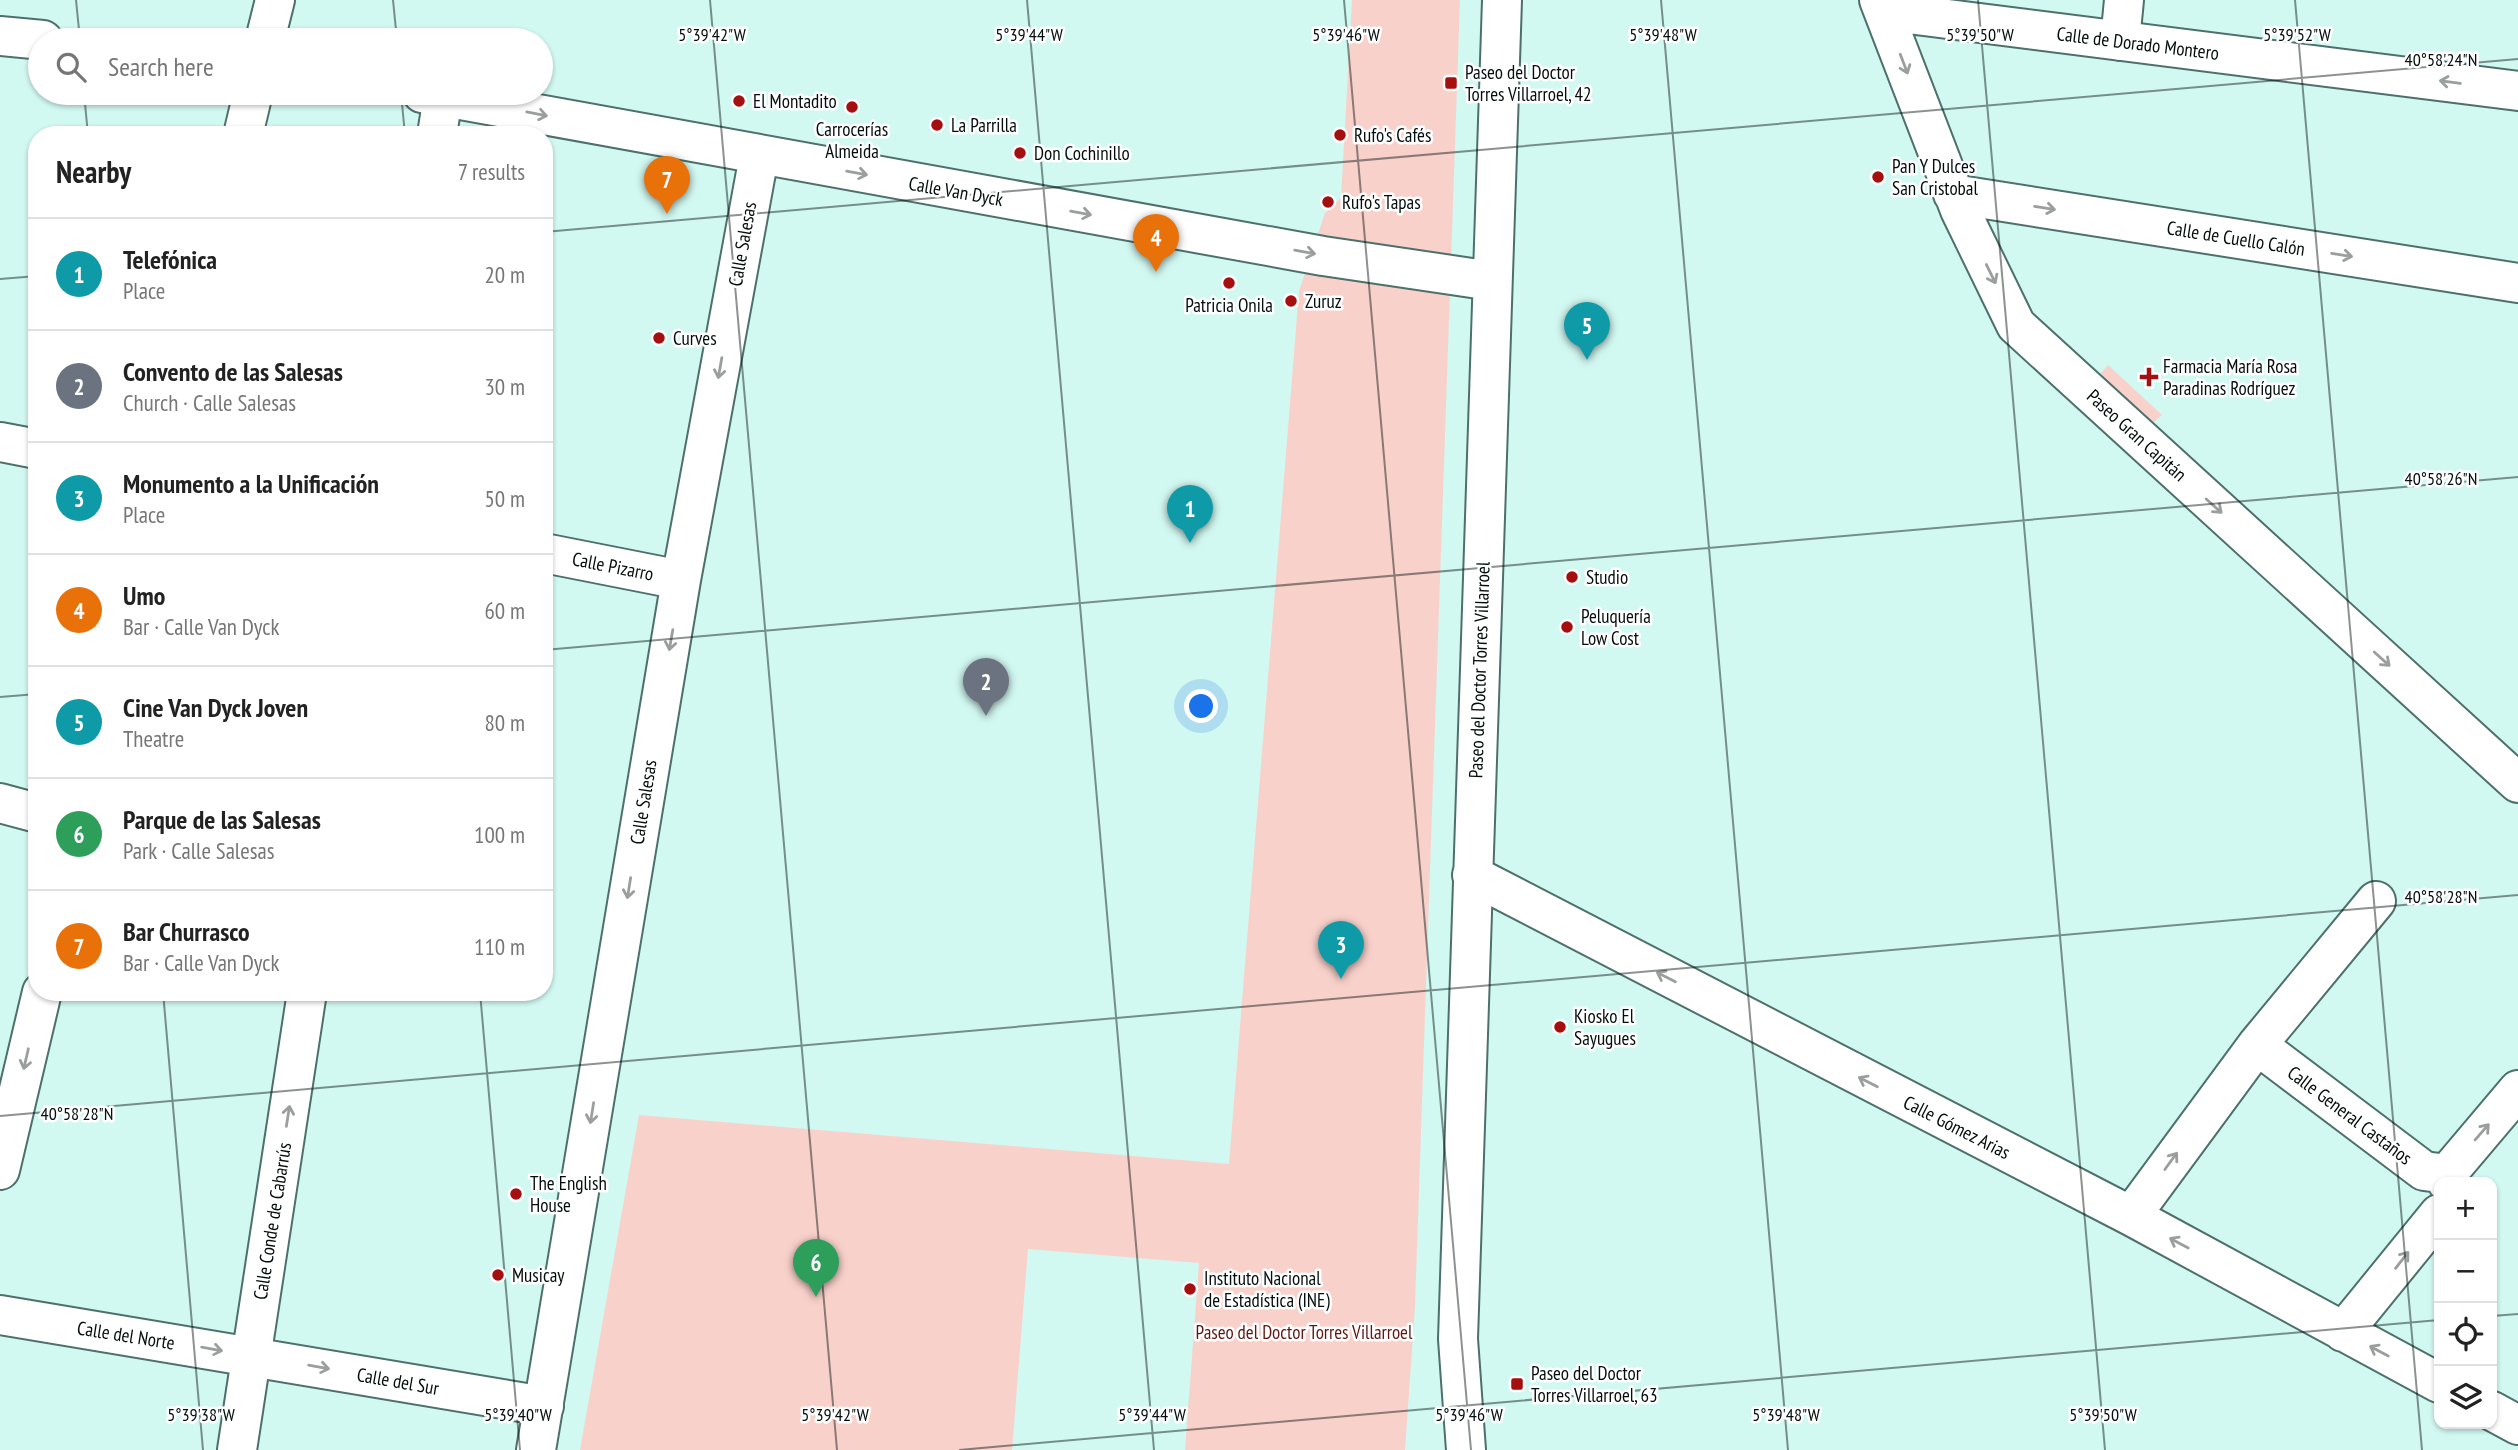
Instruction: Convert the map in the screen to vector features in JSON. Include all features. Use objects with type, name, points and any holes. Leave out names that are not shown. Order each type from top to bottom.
[{"type":"main road","points":[[268,28],[275,0]]},
{"type":"main road","name":"Paseo del Doctor Torres Villarroel","points":[[1466,1450],[1458,1339],[1502,0]]},
{"type":"main road","points":[[2120,41],[2124,0]]},
{"type":"main road","name":"Calle de Dorado Montero","points":[[1882,5],[2120,41],[2518,91]]},
{"type":"main road","name":"Paseo Gran Capitán","points":[[1882,5],[1953,194],[2016,325],[2518,783]]},
{"type":"main road","points":[[0,36],[28,39]]},
{"type":"main road","points":[[245,126],[250,105]]},
{"type":"main road","points":[[433,105],[436,126]]},
{"type":"main road","name":"Calle Van Dyck","points":[[486,105],[1323,256],[1492,281]]},
{"type":"main road","name":"Calle Salesas","points":[[536,1450],[681,580],[759,156]]},
{"type":"main road","name":"Calle de Cuello Calón","points":[[1953,194],[2518,283]]},
{"type":"main road","points":[[0,442],[28,447]]},
{"type":"main road","name":"Calle Pizarro","points":[[553,555],[681,580]]},
{"type":"main road","points":[[0,803],[28,811]]},
{"type":"main road","name":"Calle Gómez Arias","points":[[1472,875],[2131,1216],[2434,1380]]},
{"type":"main road","points":[[2131,1216],[2257,1045],[2376,901]]},
{"type":"main road","points":[[0,1170],[40,1001]]},
{"type":"main road","name":"Calle Conde de Cabarrús","points":[[237,1450],[306,1001]]},
{"type":"main road","name":"Calle General Castaños","points":[[2257,1045],[2424,1171],[2444,1177]]},
{"type":"main road","points":[[2448,1177],[2518,1090]]},
{"type":"main road","points":[[2343,1332],[2434,1220]]},
{"type":"main road","name":"Calle del Norte","points":[[0,1315],[251,1356]]},
{"type":"main road","name":"Paseo del Doctor Torres Villarroel","points":[[1438,1450],[1458,1339]]},
{"type":"main road","name":"Calle del Sur","points":[[251,1356],[544,1406]]},
{"type":"main road","points":[[2497,1414],[2518,1425]]},
{"type":"green space","name":"Paseo del Doctor Torres Villarroel","points":[[1352,0],[1460,0],[1415,1306],[1405,1450],[1185,1450],[1199,1263],[1028,1249],[1012,1450],[580,1450],[639,1115],[1229,1164],[1299,291],[1325,213],[1341,198]]},
{"type":"green space","points":[[2108,365],[2162,415],[2153,423],[2100,374]]},
{"type":"place","name":"Paseo del Doctor Torres Villarroel, 42","points":[[1451,83]]},
{"type":"place","name":"El Montadito","points":[[739,101]]},
{"type":"place","name":"Carrocerías Almeida","points":[[852,107]]},
{"type":"place","name":"La Parrilla","points":[[937,125]]},
{"type":"place","name":"Rufo's Cafés","points":[[1340,135]]},
{"type":"place","name":"Don Cochinillo","points":[[1020,153]]},
{"type":"place","name":"Pan Y Dulces San Cristobal","points":[[1878,177]]},
{"type":"place","name":"Rufo's Tapas","points":[[1328,202]]},
{"type":"place","name":"Bar Churrasco","points":[[667,214]]},
{"type":"place","name":"Umo","points":[[1156,272]]},
{"type":"place","name":"Patricia Onila","points":[[1229,283]]},
{"type":"place","name":"Zuruz","points":[[1291,301]]},
{"type":"place","name":"Curves","points":[[659,338]]},
{"type":"place","name":"Cine Van Dyck Joven","points":[[1587,360]]},
{"type":"place","name":"Farmacia María Rosa Paradinas Rodríguez","points":[[2149,377]]},
{"type":"place","name":"Telefónica","points":[[1190,543]]},
{"type":"place","name":"Studio","points":[[1572,577]]},
{"type":"place","name":"Peluquería Low Cost","points":[[1567,627]]},
{"type":"place","name":"Convento de las Salesas","points":[[986,716]]},
{"type":"place","name":"Monumento a la Unificación","points":[[1341,979]]},
{"type":"place","name":"Kiosko El Sayugues","points":[[1560,1027]]},
{"type":"place","name":"The English House","points":[[516,1194]]},
{"type":"place","name":"Musicay","points":[[498,1275]]},
{"type":"place","name":"Instituto Nacional de Estadística (INE)","points":[[1190,1289]]},
{"type":"place","name":"Parque de las Salesas","points":[[816,1297]]},
{"type":"place","name":"Paseo del Doctor Torres Villarroel, 63","points":[[1517,1384]]}]
